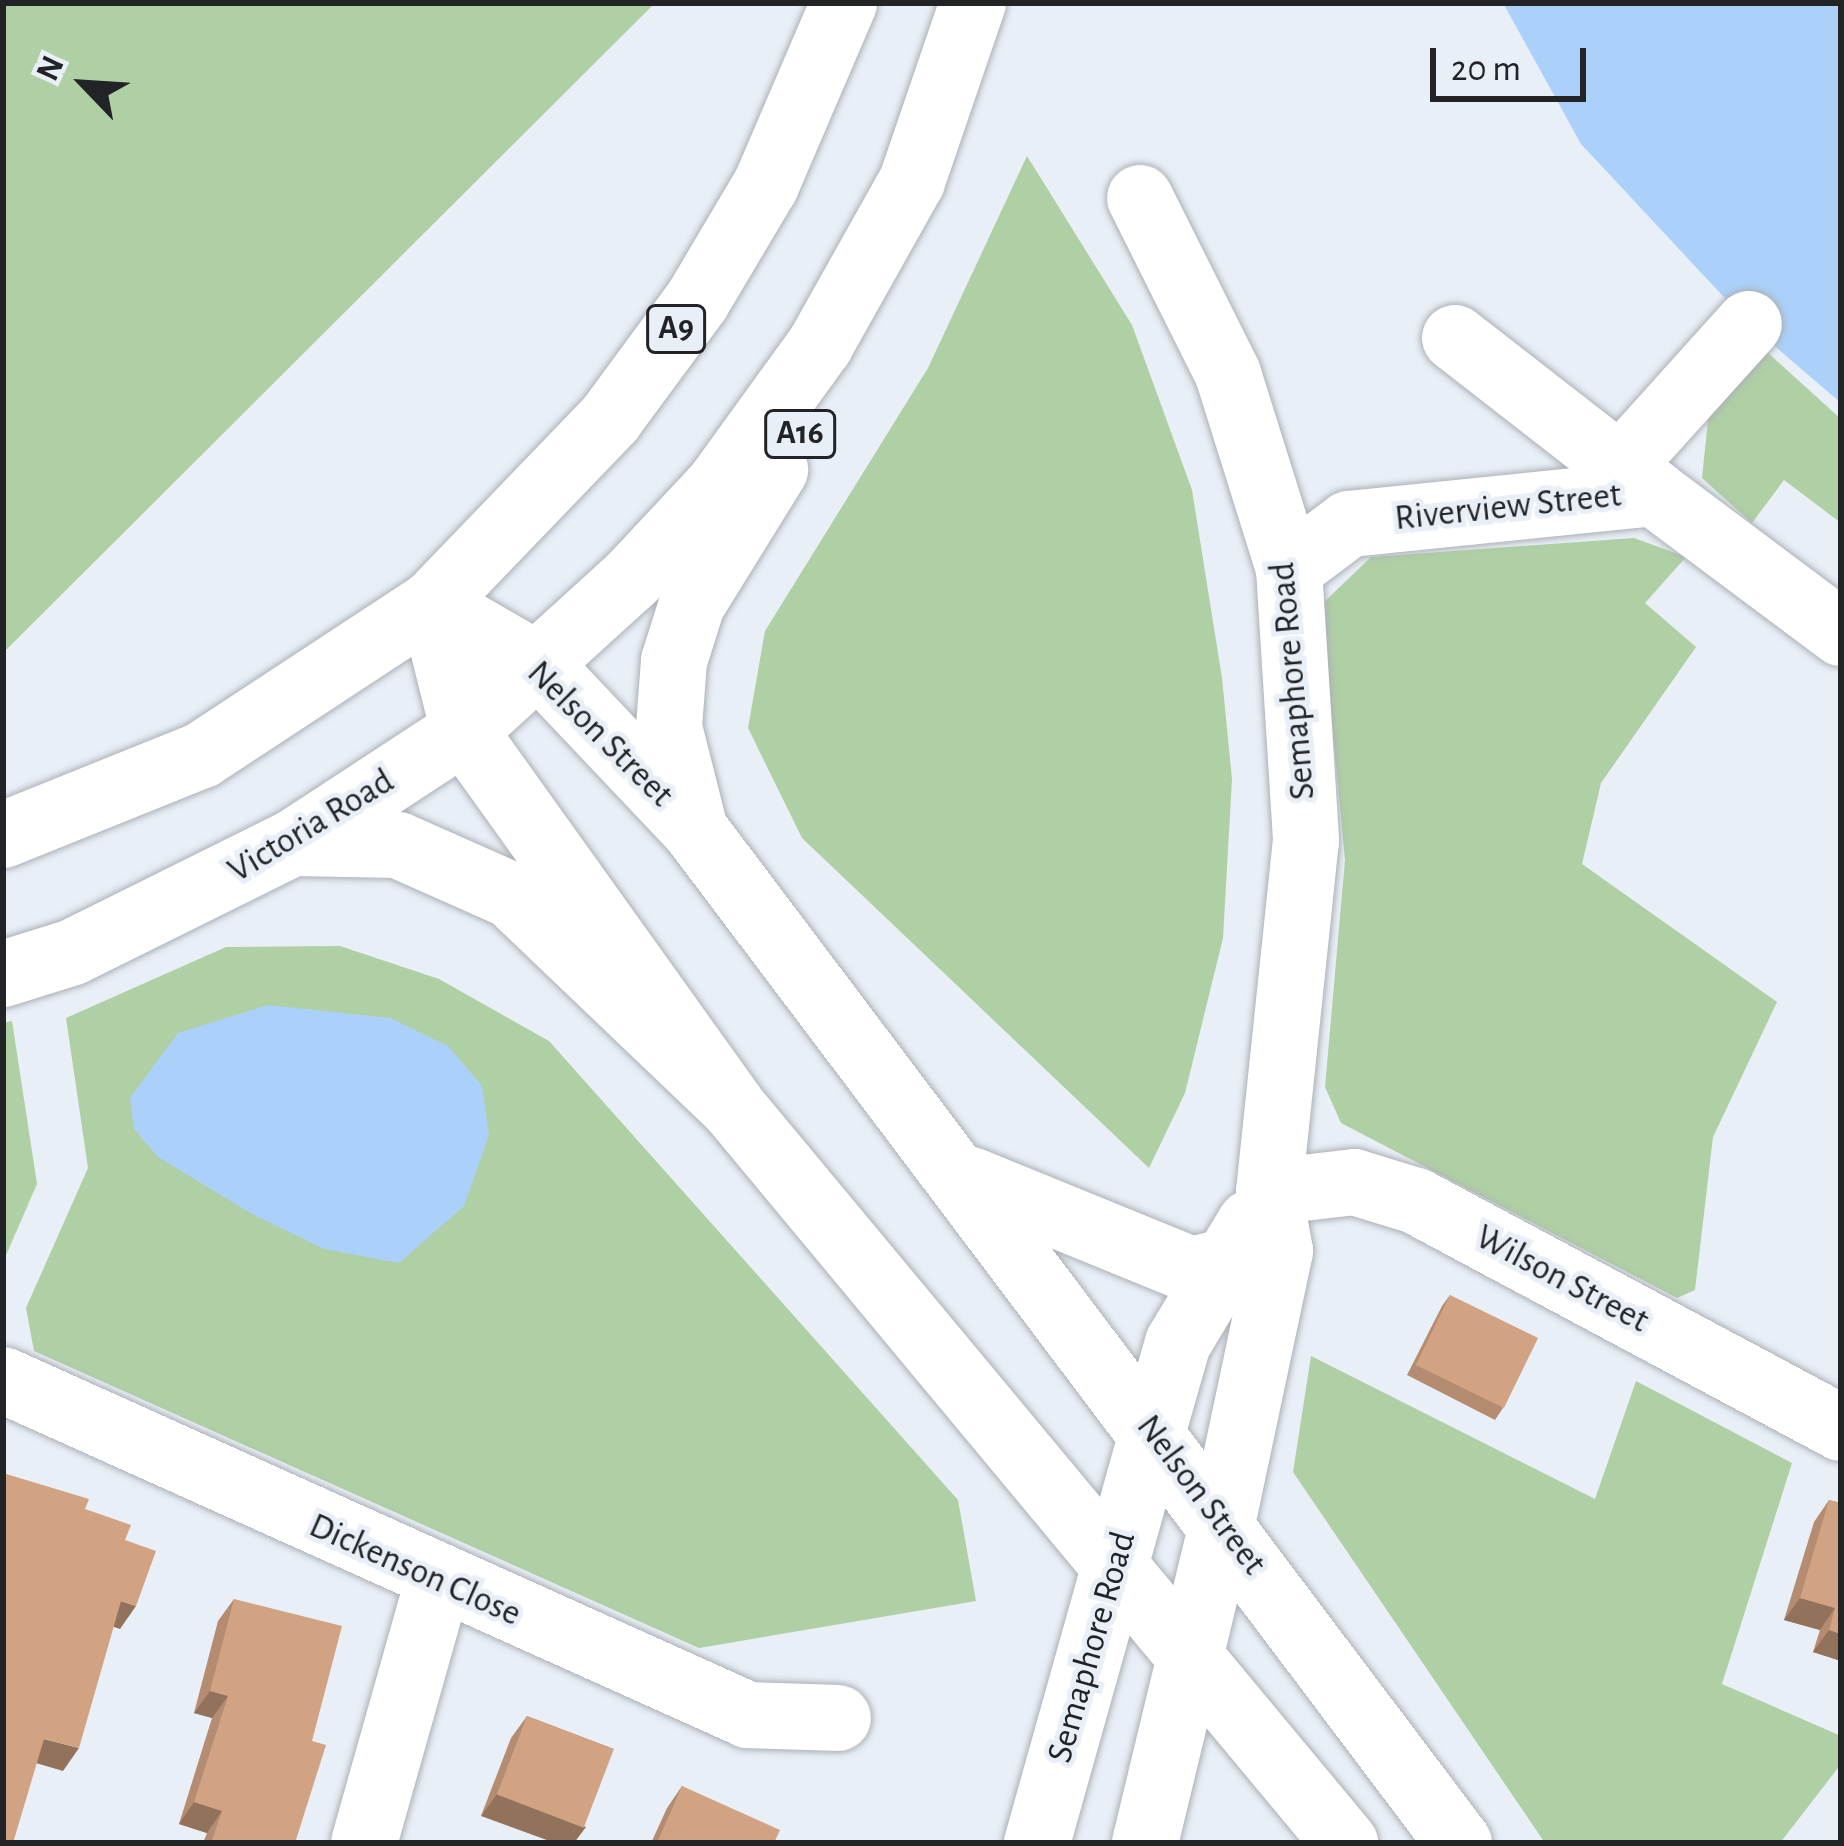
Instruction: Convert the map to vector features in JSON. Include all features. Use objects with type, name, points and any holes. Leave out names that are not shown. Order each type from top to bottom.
[{"type":"main road","name":"A9","points":[[3,836],[202,754],[432,604],[610,419],[697,301],[775,166],[844,3]]},
{"type":"main road","name":"Victoria Road","points":[[3,974],[73,952],[292,843],[464,731],[563,644],[718,486],[820,345],[911,181],[970,22]]},
{"type":"main road","name":"A16","points":[[695,830],[668,700],[692,604],[939,194],[970,22]]},
{"type":"main road","name":"Semaphore Road","points":[[1140,198],[1228,374],[1289,569],[1306,840],[1269,1192],[1280,1251],[1222,1525],[1145,1843]]},
{"type":"main road","points":[[1455,338],[1637,479],[1749,324]]},
{"type":"main road","name":"Riverview Street","points":[[1289,569],[1349,524],[1637,479],[1841,633]]},
{"type":"main road","name":"Nelson Street","points":[[432,604],[563,644],[695,830],[968,1178],[1459,1843]]},
{"type":"main road","points":[[432,604],[464,731],[732,1106],[1345,1843]]},
{"type":"main road","points":[[292,843],[398,845],[511,895],[732,1106]]},
{"type":"main road","points":[[968,1178],[1192,1270],[1227,1262]]},
{"type":"main road","name":"Wilson Street","points":[[1269,1192],[1354,1182],[1416,1201],[1841,1428]]},
{"type":"main road","name":"Semaphore Road","points":[[1037,1843],[1178,1343],[1269,1192]]},
{"type":"main road","name":"Dickenson Close","points":[[3,1380],[438,1582],[748,1715],[838,1718]]},
{"type":"main road","points":[[364,1843],[438,1582]]},
{"type":"green space","points":[[3,3],[655,3],[3,653]]},
{"type":"green space","points":[[1027,156],[1132,325],[1192,490],[1222,678],[1232,779],[1223,938],[1185,1093],[1149,1168],[802,838],[748,728],[765,631],[928,368]]},
{"type":"green space","points":[[1767,352],[1841,419],[1841,523],[1784,480],[1752,523],[1702,478],[1709,411]]},
{"type":"green space","points":[[1634,538],[1686,557],[1645,603],[1696,647],[1601,783],[1582,864],[1777,1002],[1713,1137],[1695,1290],[1677,1298],[1341,1123],[1325,1087],[1345,860],[1321,605],[1371,557]]},
{"type":"green space","points":[[340,946],[439,979],[549,1041],[958,1500],[976,1601],[699,1648],[34,1351],[26,1308],[88,1168],[66,1018],[226,947]]},
{"type":"green space","points":[[12,1021],[37,1184],[3,1262],[3,1023]]},
{"type":"green space","points":[[1311,1356],[1595,1499],[1636,1381],[1792,1463],[1722,1684],[1841,1736],[1841,1764],[1780,1843],[1545,1843],[1293,1472]]},
{"type":"water","points":[[1503,3],[1841,3],[1841,403],[1749,324],[1581,144]]},
{"type":"water","points":[[268,1005],[390,1018],[448,1046],[482,1086],[489,1135],[464,1206],[399,1263],[324,1249],[252,1214],[158,1157],[134,1129],[130,1098],[178,1033]]},
{"type":"building","points":[[1450,1295],[1538,1338],[1504,1408],[1416,1365]]},
{"type":"building","points":[[3,1473],[89,1499],[85,1509],[131,1525],[125,1540],[156,1551],[136,1606],[121,1601],[79,1748],[44,1739],[13,1843],[3,1841]]},
{"type":"building","points":[[1829,1500],[1841,1503],[1841,1634],[1829,1630],[1835,1608],[1800,1598]]},
{"type":"building","points":[[234,1599],[342,1626],[312,1741],[326,1745],[295,1843],[211,1843],[222,1811],[194,1802],[228,1696],[210,1691]]},
{"type":"building","points":[[527,1716],[614,1749],[584,1828],[497,1794]]},
{"type":"building","points":[[682,1786],[780,1830],[774,1843],[657,1843]]}]
